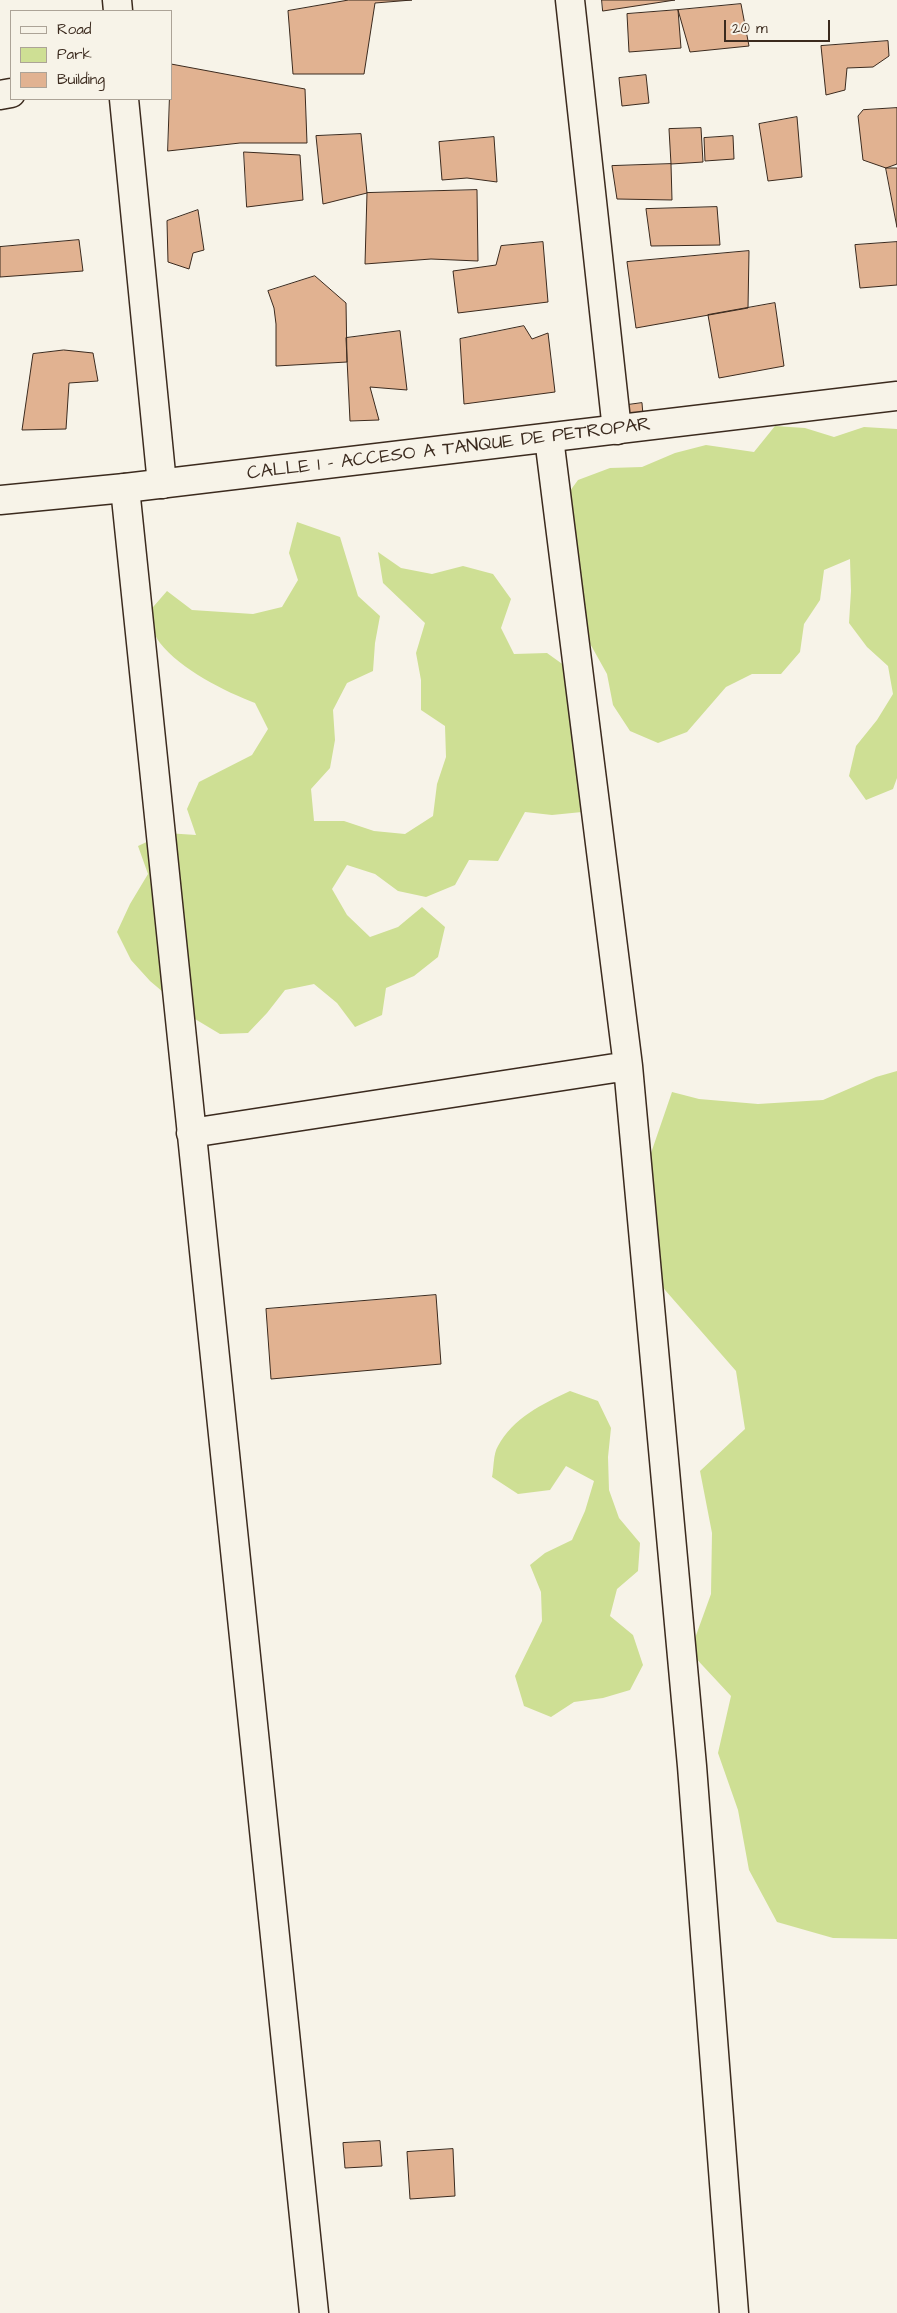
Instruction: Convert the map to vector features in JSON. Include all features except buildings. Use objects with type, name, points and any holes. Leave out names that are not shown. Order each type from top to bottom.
[{"type":"street","points":[[570,0],[617,430]]},
{"type":"street","points":[[124,100],[162,484]]},
{"type":"street","name":"CALLE 1 - ACCESO A TANQUE DE PETROPAR","points":[[0,500],[162,484],[897,396]]},
{"type":"street","points":[[549,438],[628,1066],[692,1766],[734,2313]]},
{"type":"street","points":[[125,488],[314,2313]]},
{"type":"street","points":[[191,1133],[628,1066]]},
{"type":"green space","points":[[775,426],[805,428],[834,437],[864,427],[897,429],[897,778],[893,789],[866,800],[849,776],[856,746],[877,720],[893,694],[888,666],[867,647],[849,623],[850,559],[824,570],[820,600],[804,624],[800,652],[781,674],[752,674],[726,687],[687,732],[658,743],[630,731],[613,705],[607,674],[578,622],[559,506],[578,480],[610,468],[642,467],[675,453],[706,445],[754,452]]},
{"type":"green space","points":[[297,522],[340,537],[358,596],[380,616],[375,643],[373,671],[347,683],[333,710],[335,740],[330,768],[311,789],[314,821],[344,821],[374,831],[405,834],[433,816],[437,784],[446,757],[445,726],[421,710],[421,680],[416,653],[425,623],[383,583],[378,552],[401,568],[432,574],[463,566],[493,574],[511,599],[501,628],[514,654],[547,653],[572,671],[594,785],[582,812],[552,815],[525,812],[498,861],[469,860],[455,885],[426,897],[398,891],[375,874],[347,865],[332,889],[347,915],[370,937],[398,927],[422,907],[445,927],[438,957],[414,976],[386,988],[382,1015],[355,1027],[337,1003],[314,984],[285,990],[248,1033],[220,1034],[195,1019],[150,981],[131,960],[117,932],[130,904],[148,874],[138,846],[166,833],[196,835],[187,809],[199,782],[252,755],[268,729],[255,703],[204,679],[169,653],[156,637],[147,614],[167,591],[192,610],[253,614],[282,607],[298,580],[289,553]]},
{"type":"green space","points":[[897,1071],[897,1939],[833,1938],[777,1922],[749,1870],[738,1810],[718,1753],[731,1696],[690,1652],[711,1594],[712,1533],[700,1471],[745,1429],[736,1371],[658,1282],[650,1156],[672,1092],[699,1099],[758,1104],[823,1100],[876,1077]]},
{"type":"green space","points":[[570,1391],[598,1401],[611,1428],[608,1457],[609,1490],[619,1518],[640,1543],[638,1571],[617,1589],[610,1616],[633,1635],[643,1665],[630,1690],[603,1698],[574,1702],[551,1717],[524,1706],[515,1676],[542,1621],[541,1592],[530,1565],[545,1553],[572,1540],[585,1511],[594,1481],[566,1466],[550,1490],[518,1494],[492,1477],[496,1449],[512,1427],[529,1413]]}]
